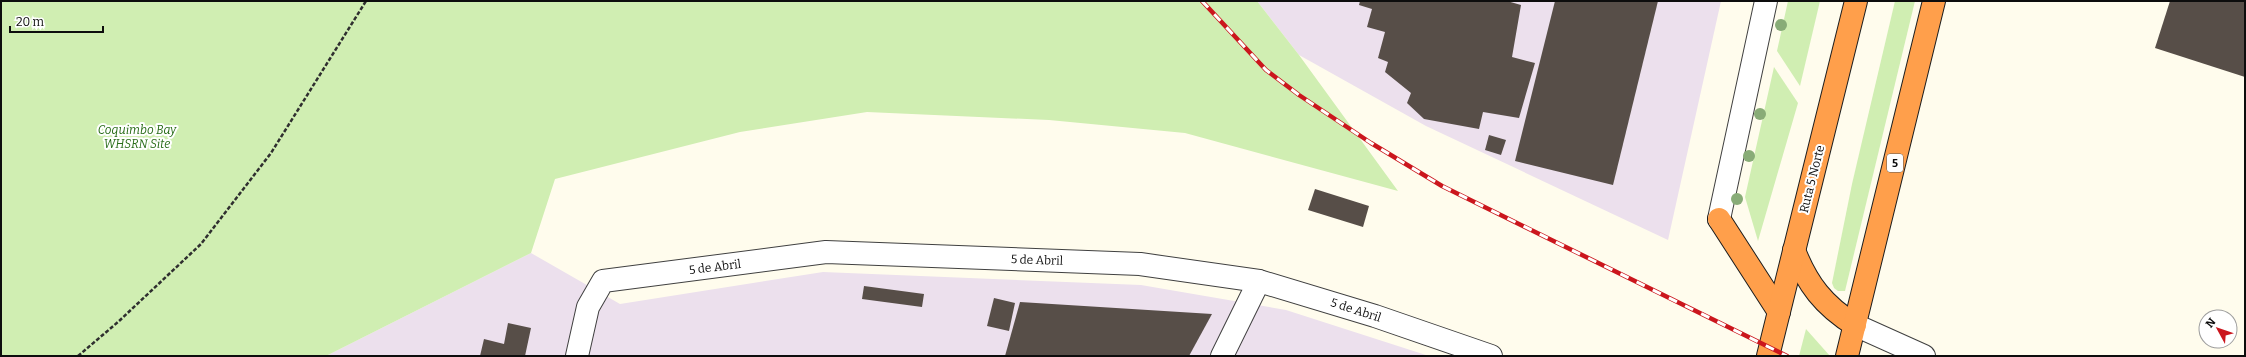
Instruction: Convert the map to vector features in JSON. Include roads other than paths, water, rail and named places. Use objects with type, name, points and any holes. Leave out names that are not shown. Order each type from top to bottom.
[{"type":"highway","name":"Ruta 5 Norte","points":[[1768,356],[1856,1]]},
{"type":"highway","name":"5","points":[[1847,356],[1934,1]]},
{"type":"highway","points":[[1719,219],[1779,312]]},
{"type":"highway","points":[[1794,250],[1801,269],[1814,291],[1837,314],[1855,326]]},
{"type":"street","points":[[1719,219],[1766,1]]},
{"type":"street","name":"5 de Abril","points":[[577,356],[588,307],[603,281],[826,252],[1140,264],[1259,281],[1375,316],[1491,356]]},
{"type":"street","points":[[1222,356],[1259,281]]},
{"type":"street","points":[[1855,326],[1924,356]]},
{"type":"railway","points":[[1202,1],[1266,70],[1299,95],[1371,143],[1442,186],[1787,356]]},
{"type":"park label","name":"Coquimbo Bay WHSRN Site","points":[[137,137]]}]
